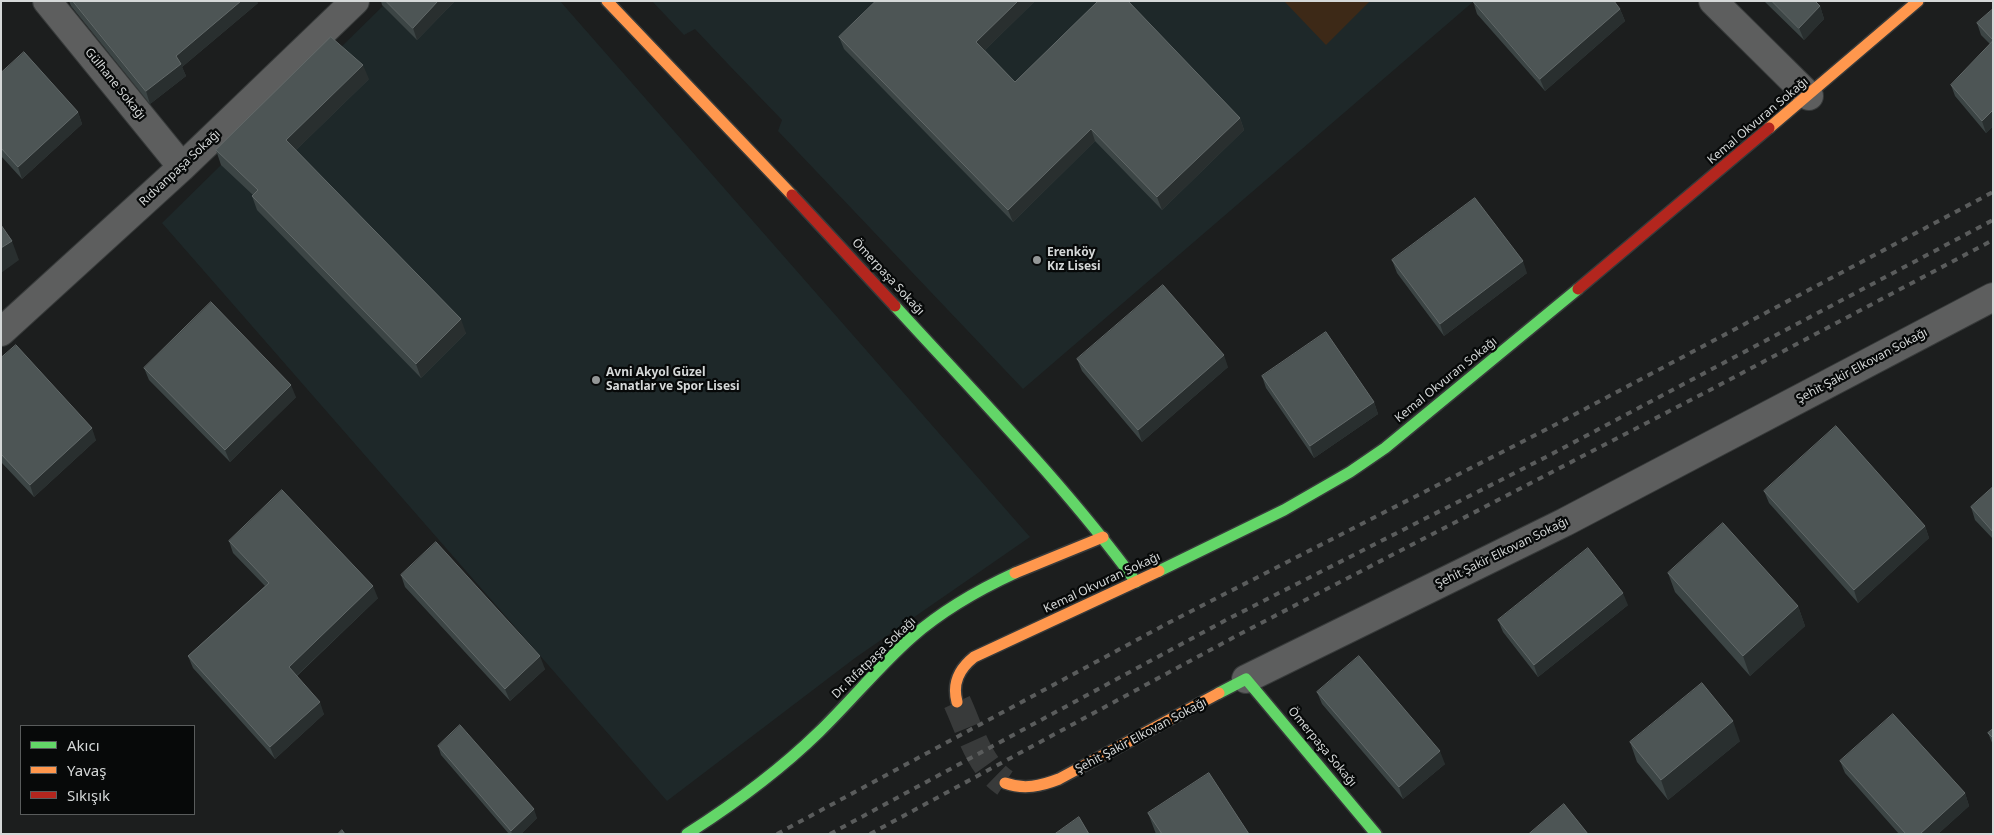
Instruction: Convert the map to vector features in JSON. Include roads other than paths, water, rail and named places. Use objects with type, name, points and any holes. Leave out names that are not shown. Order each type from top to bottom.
[{"type":"street","name":"Gülhane Sokağı","points":[[48,1],[182,167]]},
{"type":"street","name":"Rıdvanpaşa Sokağı","points":[[1,332],[182,167],[356,1]]},
{"type":"street","name":"Ömerpaşa Sokağı","points":[[607,1],[858,265],[1004,425],[1103,537],[1136,582]]},
{"type":"street","points":[[1713,1],[1809,96]]},
{"type":"street","name":"Kemal Okvuran Sokağı","points":[[957,702],[954,690],[957,677],[964,666],[974,657],[1136,582],[1302,501],[1385,448],[1809,96],[1918,1]]},
{"type":"street","name":"Şehit Şakir Elkovan Sokağı","points":[[1005,783],[1012,786],[1032,787],[1060,779],[1246,679],[1573,518],[1993,297]]},
{"type":"street","name":"Dr. Rıfatpaşa Sokağı","points":[[687,834],[745,796],[780,768],[820,731],[912,638],[938,617],[966,599],[1034,563],[1103,537]]},
{"type":"street","name":"Ömerpaşa Sokağı","points":[[1246,679],[1376,834]]},
{"type":"tunnel","points":[[957,702],[976,747],[988,767],[1005,783]]},
{"type":"railway","points":[[777,834],[1170,622],[1551,427],[1993,192]]},
{"type":"railway","points":[[830,834],[1226,620],[1548,456],[1993,220]]},
{"type":"railway","points":[[870,834],[1238,635],[1710,390],[1993,240]]},
{"type":"place","name":"Erenköy Kız Lisesi","points":[[1037,260]]},
{"type":"place","name":"Avni Akyol Güzel Sanatlar ve Spor Lisesi","points":[[596,380]]}]
